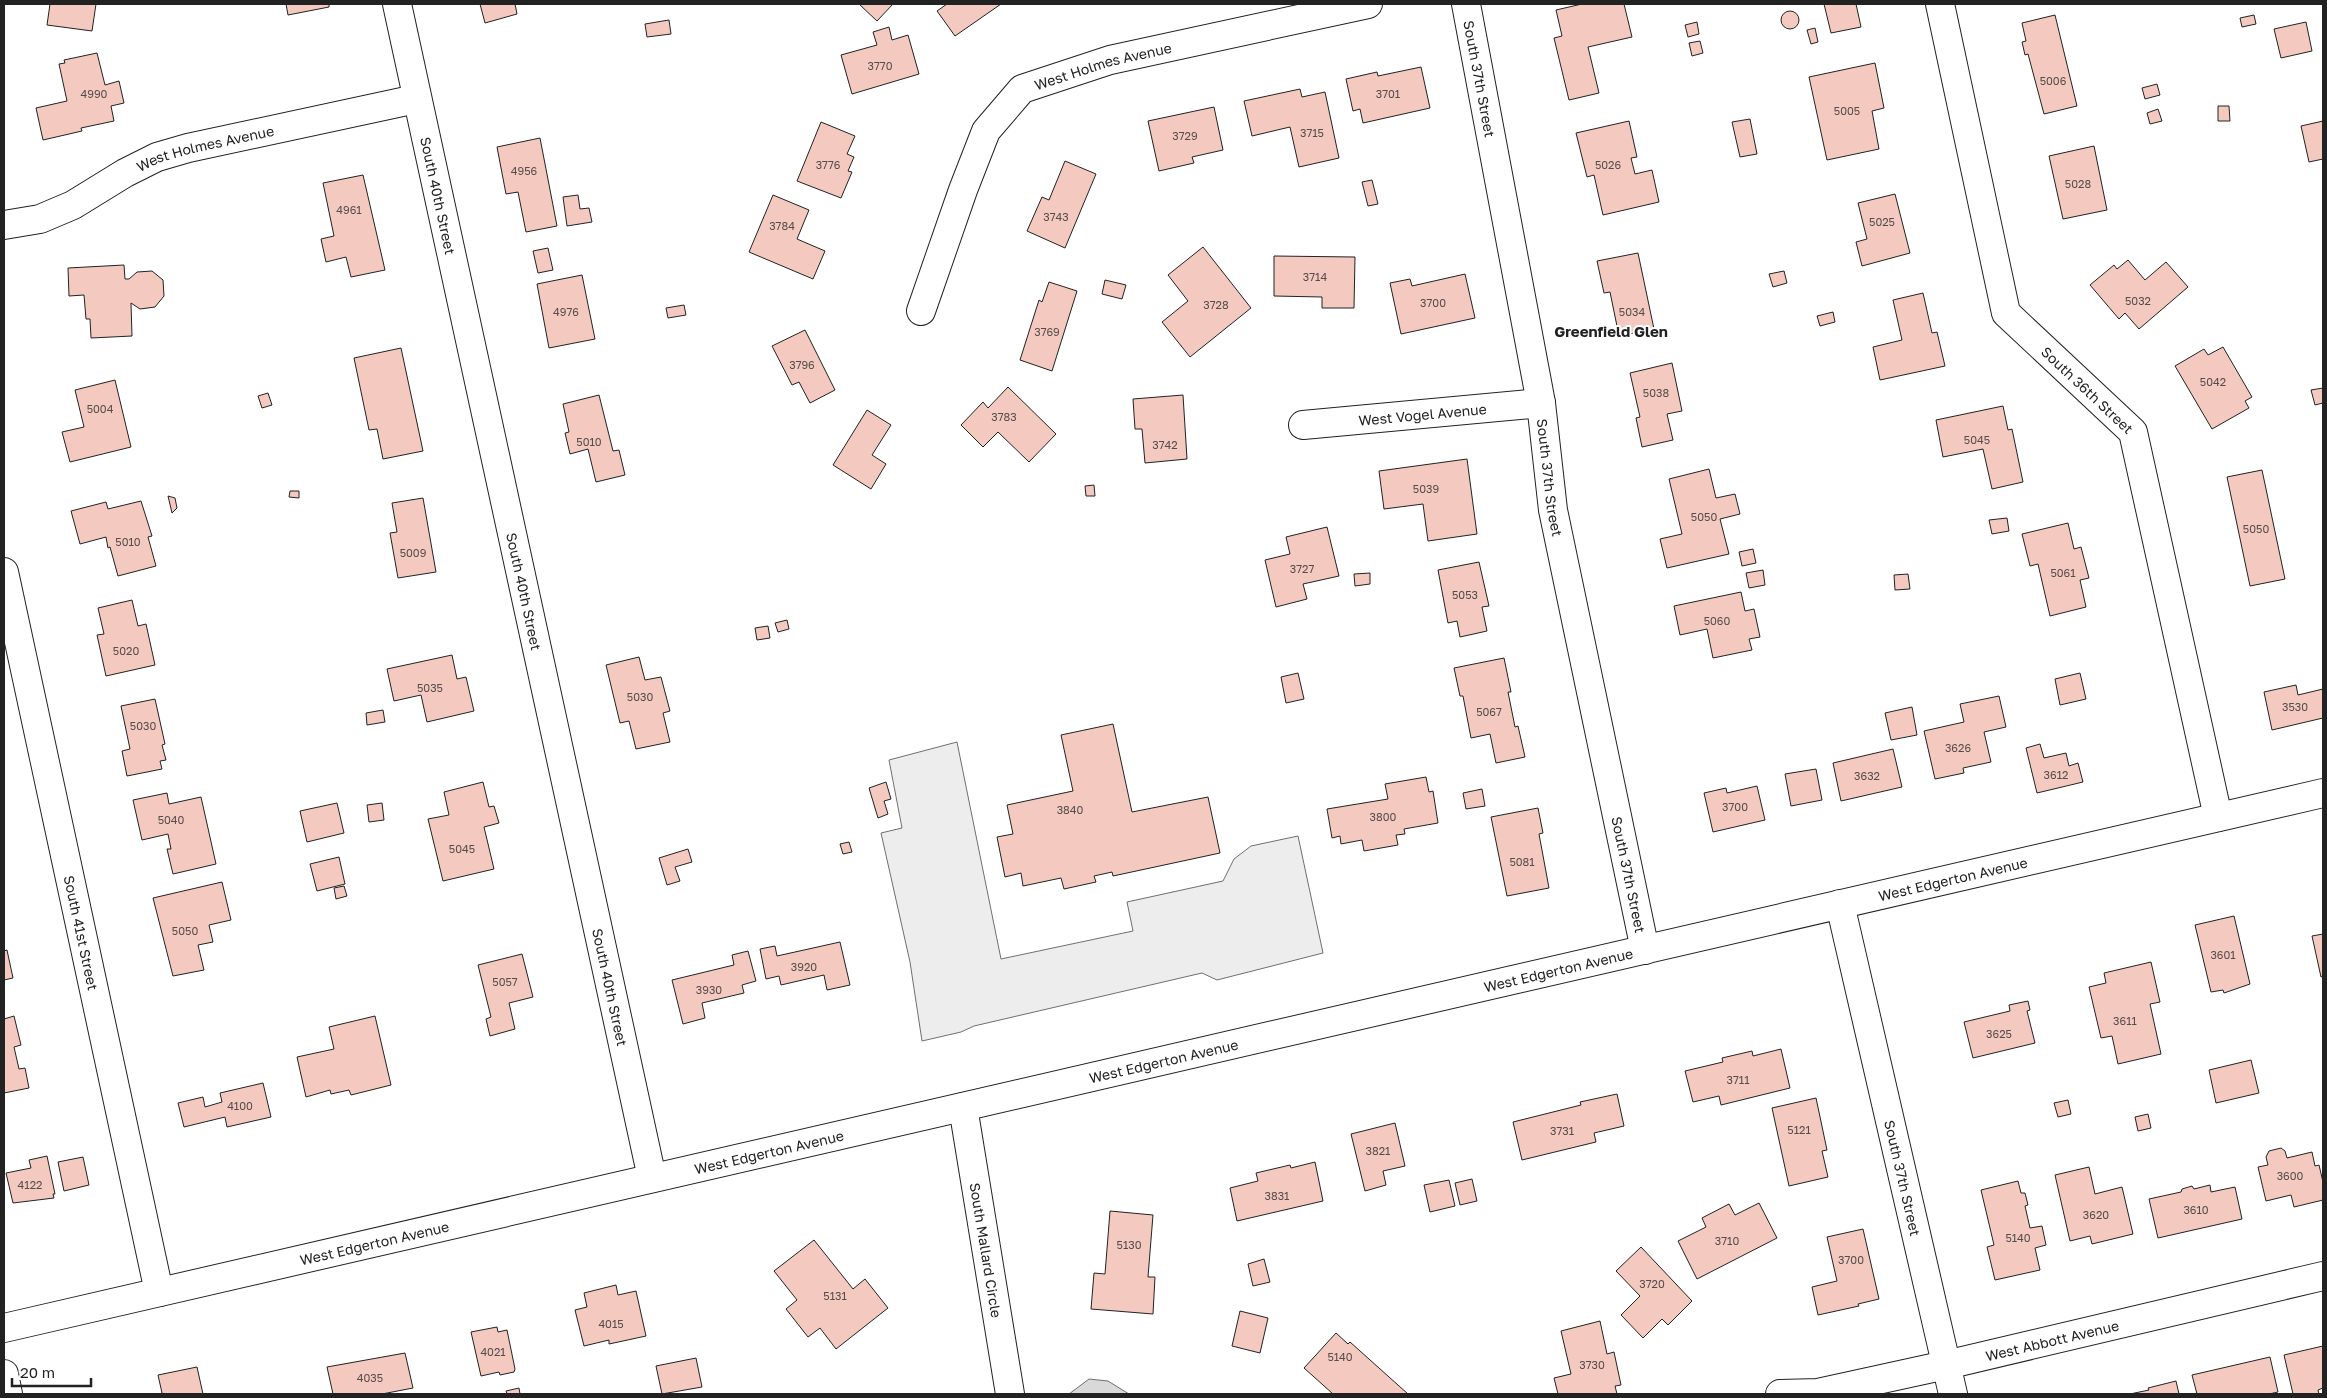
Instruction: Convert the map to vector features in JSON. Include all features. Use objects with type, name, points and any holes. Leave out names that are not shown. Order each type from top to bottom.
[{"type":"street","name":"South 40th Street","points":[[397,4],[416,99],[652,1178]]},
{"type":"street","name":"West Holmes Avenue","points":[[921,312],[963,190],[986,131],[1022,90],[1110,60],[1368,4]]},
{"type":"street","name":"South 37th Street","points":[[1466,4],[1541,403],[1553,510],[1645,950]]},
{"type":"street","name":"South 36th Street","points":[[1940,4],[2006,313],[2133,432],[2218,817]]},
{"type":"street","name":"West Holmes Avenue","points":[[4,225],[40,219],[73,205],[124,173],[157,157],[188,148],[416,99]]},
{"type":"street","name":"West Vogel Avenue","points":[[1304,424],[1541,403]]},
{"type":"street","name":"South 41st Street","points":[[4,572],[159,1292]]},
{"type":"street","name":"West Edgerton Avenue","points":[[4,1328],[2323,793]]},
{"type":"street","name":"South 37th Street","points":[[1840,904],[1953,1394]]},
{"type":"street","name":"South Mallard Circle","points":[[963,1107],[1010,1394]]},
{"type":"street","name":"West Abbott Avenue","points":[[1780,1394],[1818,1393],[1946,1365],[2323,1276]]},
{"type":"street","points":[[4,1374],[8,1394]]},
{"type":"shaded area","points":[[957,742],[1001,959],[1133,931],[1127,902],[1223,881],[1234,859],[1251,846],[1298,836],[1323,953],[1217,980],[1202,973],[974,1026],[961,1032],[922,1041],[910,962],[881,833],[902,828],[889,760]]},
{"type":"shaded area","points":[[1089,1379],[1108,1381],[1129,1394],[1069,1394]]},
{"type":"building","points":[[50,4],[96,4],[92,31],[47,25]]},
{"type":"building","points":[[286,4],[329,4],[329,7],[288,15]]},
{"type":"building","points":[[480,4],[515,4],[517,14],[485,23]]},
{"type":"building","points":[[859,4],[893,4],[877,21]]},
{"type":"building","points":[[947,4],[1001,4],[955,36],[937,11]]},
{"type":"building","points":[[1582,4],[1624,4],[1632,37],[1588,47],[1599,93],[1569,100],[1554,38],[1562,36],[1556,10]]},
{"type":"building","points":[[1824,4],[1856,4],[1861,27],[1831,33]]},
{"type":"building","points":[[1790,11],[1796,14],[1799,20],[1796,26],[1790,29],[1784,26],[1781,20],[1784,14]]},
{"type":"building","points":[[2055,15],[2077,106],[2044,114],[2028,54],[2025,55],[2022,42],[2026,41],[2022,23]]},
{"type":"building","points":[[2254,15],[2256,24],[2242,27],[2240,18]]},
{"type":"building","points":[[669,20],[671,34],[647,37],[645,24]]},
{"type":"building","points":[[1697,22],[1699,34],[1688,37],[1685,25]]},
{"type":"building","points":[[2306,22],[2312,51],[2281,58],[2274,29]]},
{"type":"building","points":[[889,27],[892,40],[908,35],[919,74],[852,94],[841,55],[877,45],[873,32]]},
{"type":"building","points":[[1815,28],[1818,42],[1811,44],[1807,30]]},
{"type":"building","points":[[1700,41],[1703,53],[1692,56],[1689,43]]},
{"type":"building","points":[[97,53],[105,85],[119,81],[124,103],[111,106],[114,121],[81,128],[82,131],[43,140],[36,108],[67,101],[59,64],[65,63],[64,60]]},
{"type":"building","points":[[1875,63],[1884,108],[1872,111],[1879,149],[1827,160],[1809,77]]},
{"type":"building","points":[[1421,67],[1430,108],[1363,123],[1360,109],[1353,111],[1346,79],[1377,72],[1378,76]]},
{"type":"building","points":[[2157,84],[2160,95],[2145,99],[2142,88]]},
{"type":"building","points":[[1300,89],[1302,97],[1325,92],[1339,158],[1299,167],[1290,127],[1252,136],[1244,101]]},
{"type":"building","points":[[2218,106],[2229,106],[2230,121],[2218,121]]},
{"type":"building","points":[[1214,107],[1223,150],[1192,157],[1194,163],[1159,171],[1148,121]]},
{"type":"building","points":[[2158,109],[2162,121],[2150,124],[2147,113]]},
{"type":"building","points":[[1750,119],[1757,154],[1740,157],[1732,122]]},
{"type":"building","points":[[1629,121],[1637,157],[1631,158],[1635,174],[1652,170],[1659,202],[1603,215],[1594,175],[1587,177],[1576,133]]},
{"type":"building","points":[[2323,121],[2323,159],[2309,162],[2301,126]]},
{"type":"building","points":[[821,122],[855,136],[847,154],[854,157],[848,171],[852,172],[841,198],[797,181]]},
{"type":"building","points":[[540,138],[557,226],[526,232],[518,192],[506,194],[497,147]]},
{"type":"building","points":[[2094,146],[2107,210],[2063,219],[2049,156]]},
{"type":"building","points":[[1065,161],[1096,174],[1065,248],[1027,231],[1042,197],[1049,200]]},
{"type":"building","points":[[363,175],[385,270],[351,277],[346,257],[326,262],[321,239],[334,236],[323,183]]},
{"type":"building","points":[[1372,180],[1378,204],[1368,206],[1362,182]]},
{"type":"building","points":[[1895,194],[1910,253],[1862,266],[1856,242],[1867,239],[1858,203]]},
{"type":"building","points":[[578,195],[580,209],[589,208],[592,222],[567,226],[563,197]]},
{"type":"building","points":[[773,195],[809,210],[797,239],[825,251],[813,279],[749,252]]},
{"type":"building","points":[[1203,247],[1251,308],[1190,357],[1162,322],[1188,301],[1168,275]]},
{"type":"building","points":[[548,248],[553,270],[538,273],[533,251]]},
{"type":"building","points":[[1638,253],[1654,329],[1619,336],[1610,292],[1604,293],[1597,261]]},
{"type":"building","points":[[1274,256],[1355,257],[1354,308],[1322,308],[1322,297],[1274,296]]},
{"type":"building","points":[[2128,260],[2145,280],[2166,262],[2188,287],[2139,329],[2125,313],[2119,319],[2090,285],[2114,265],[2117,269]]},
{"type":"building","points":[[124,265],[125,279],[129,279],[137,272],[152,271],[163,280],[164,296],[155,307],[140,309],[131,303],[132,336],[91,338],[90,319],[86,319],[84,295],[69,296],[68,268]]},
{"type":"building","points":[[1784,271],[1787,283],[1773,287],[1769,274]]},
{"type":"building","points":[[1465,274],[1475,318],[1401,334],[1390,283],[1410,279],[1412,286]]},
{"type":"building","points":[[582,275],[595,339],[549,348],[537,284]]},
{"type":"building","points":[[1105,280],[1126,285],[1122,299],[1102,294]]},
{"type":"building","points":[[1049,282],[1077,291],[1052,371],[1020,360],[1039,300],[1042,302]]},
{"type":"building","points":[[1923,293],[1932,333],[1937,332],[1945,366],[1880,380],[1873,347],[1902,340],[1893,300]]},
{"type":"building","points":[[684,305],[686,315],[668,318],[666,308]]},
{"type":"building","points":[[1833,312],[1835,322],[1820,326],[1817,316]]},
{"type":"building","points":[[805,330],[835,390],[810,403],[799,382],[792,385],[772,346]]},
{"type":"building","points":[[2223,347],[2252,397],[2245,401],[2249,408],[2212,429],[2175,366],[2204,349],[2208,355]]},
{"type":"building","points":[[401,348],[423,451],[383,459],[377,429],[369,430],[354,358]]},
{"type":"building","points":[[1672,363],[1682,411],[1667,414],[1673,440],[1642,447],[1636,418],[1640,417],[1630,373]]},
{"type":"building","points":[[115,380],[131,447],[70,462],[62,432],[84,427],[75,390]]},
{"type":"building","points":[[1008,387],[1056,434],[1029,462],[998,432],[983,447],[961,425],[983,402],[988,408]]},
{"type":"building","points":[[2323,388],[2323,403],[2315,405],[2311,390]]},
{"type":"building","points":[[268,393],[272,405],[262,408],[258,396]]},
{"type":"building","points":[[599,395],[613,451],[619,450],[625,475],[596,482],[588,449],[570,454],[565,433],[569,432],[563,404]]},
{"type":"building","points":[[1183,395],[1187,459],[1145,463],[1142,429],[1135,429],[1133,399]]},
{"type":"building","points":[[2003,406],[2008,430],[2012,429],[2023,482],[1992,489],[1983,449],[1943,457],[1936,420]]},
{"type":"building","points":[[867,410],[891,425],[872,455],[886,464],[871,489],[833,465]]},
{"type":"building","points":[[1467,459],[1477,534],[1428,541],[1423,504],[1384,509],[1379,471]]},
{"type":"building","points":[[1709,469],[1716,498],[1735,494],[1740,514],[1720,519],[1729,554],[1667,568],[1660,539],[1682,534],[1669,479]]},
{"type":"building","points":[[2262,470],[2285,579],[2250,586],[2227,477]]},
{"type":"building","points":[[1094,485],[1095,496],[1086,496],[1085,486]]},
{"type":"building","points":[[290,491],[299,491],[299,498],[289,497]]},
{"type":"building","points":[[168,496],[175,498],[177,508],[172,513]]},
{"type":"building","points":[[423,498],[436,572],[398,578],[390,533],[397,532],[392,503]]},
{"type":"building","points":[[141,501],[152,536],[148,537],[156,566],[118,576],[106,537],[80,544],[71,511],[106,502],[108,509]]},
{"type":"building","points":[[2007,518],[2009,531],[1992,534],[1989,520]]},
{"type":"building","points":[[2068,523],[2074,549],[2081,547],[2089,578],[2080,580],[2086,607],[2050,616],[2038,564],[2030,566],[2022,534]]},
{"type":"building","points":[[1327,527],[1339,576],[1303,584],[1307,599],[1276,607],[1265,560],[1290,554],[1286,537]]},
{"type":"building","points":[[1753,549],[1756,563],[1742,566],[1739,552]]},
{"type":"building","points":[[1479,562],[1489,606],[1482,607],[1487,631],[1460,637],[1457,621],[1448,623],[1438,570]]},
{"type":"building","points":[[1763,570],[1765,585],[1749,588],[1746,573]]},
{"type":"building","points":[[1370,573],[1370,584],[1355,586],[1354,574]]},
{"type":"building","points":[[1908,574],[1910,589],[1895,590],[1894,575]]},
{"type":"building","points":[[1741,592],[1745,611],[1754,609],[1760,637],[1749,639],[1752,650],[1713,658],[1707,629],[1680,635],[1674,606]]},
{"type":"building","points":[[132,600],[138,626],[146,624],[155,665],[106,676],[97,635],[104,634],[98,608]]},
{"type":"building","points":[[787,620],[789,629],[778,632],[775,623]]},
{"type":"building","points":[[768,626],[770,638],[757,640],[755,628]]},
{"type":"building","points":[[452,655],[457,679],[466,677],[474,711],[427,722],[421,695],[394,701],[387,669]]},
{"type":"building","points":[[639,657],[645,680],[661,677],[670,711],[663,713],[670,742],[636,749],[629,721],[620,723],[606,665]]},
{"type":"building","points":[[1504,658],[1511,692],[1508,692],[1515,727],[1518,726],[1525,757],[1496,763],[1490,734],[1471,738],[1463,696],[1460,696],[1454,668]]},
{"type":"building","points":[[1298,673],[1304,699],[1286,703],[1281,677]]},
{"type":"building","points":[[2080,673],[2086,699],[2060,705],[2055,679]]},
{"type":"building","points":[[2296,685],[2298,695],[2323,689],[2323,718],[2272,730],[2264,692]]},
{"type":"building","points":[[1999,696],[2006,727],[1984,732],[1991,762],[1963,768],[1964,773],[1935,779],[1924,731],[1964,722],[1960,704]]},
{"type":"building","points":[[155,699],[165,744],[162,745],[166,760],[160,761],[162,769],[127,776],[122,751],[130,749],[121,706]]},
{"type":"building","points":[[1912,707],[1917,735],[1891,740],[1885,713]]},
{"type":"building","points":[[383,710],[385,722],[367,725],[366,713]]},
{"type":"building","points":[[1113,724],[1132,812],[1208,797],[1220,853],[1113,876],[1112,872],[1094,876],[1096,882],[1064,889],[1061,878],[1023,886],[1021,873],[1005,877],[997,837],[1013,834],[1007,805],[1073,791],[1061,735]]},
{"type":"building","points":[[2040,744],[2044,758],[2066,753],[2069,766],[2078,763],[2083,782],[2037,793],[2026,748]]},
{"type":"building","points":[[1893,749],[1902,787],[1841,801],[1833,763]]},
{"type":"building","points":[[1816,769],[1822,800],[1791,806],[1785,774]]},
{"type":"building","points":[[1426,777],[1429,792],[1433,791],[1438,823],[1404,829],[1405,834],[1396,835],[1398,845],[1364,851],[1362,840],[1341,844],[1340,836],[1332,838],[1327,809],[1388,799],[1385,784]]},
{"type":"building","points":[[483,782],[489,807],[494,806],[499,823],[484,827],[494,869],[443,881],[428,819],[449,815],[444,792]]},
{"type":"building","points":[[886,782],[891,799],[884,801],[888,814],[878,818],[869,788]]},
{"type":"building","points":[[1757,786],[1765,820],[1713,832],[1704,793],[1726,788],[1727,793]]},
{"type":"building","points":[[1482,789],[1485,806],[1466,809],[1463,793]]},
{"type":"building","points":[[167,793],[169,804],[201,797],[216,864],[173,874],[167,849],[171,849],[168,834],[142,840],[133,800]]},
{"type":"building","points":[[337,803],[344,833],[307,842],[300,811]]},
{"type":"building","points":[[382,803],[384,820],[369,822],[367,805]]},
{"type":"building","points":[[1538,808],[1543,833],[1539,834],[1549,888],[1507,896],[1491,817]]},
{"type":"building","points":[[849,842],[852,852],[843,854],[840,844]]},
{"type":"building","points":[[688,849],[692,862],[675,867],[680,881],[667,885],[659,858]]},
{"type":"building","points":[[339,857],[345,884],[317,891],[310,864]]},
{"type":"building","points":[[222,882],[231,920],[209,925],[213,942],[198,945],[204,970],[173,976],[153,898]]},
{"type":"building","points":[[344,886],[347,896],[336,899],[334,888]]},
{"type":"building","points":[[2234,916],[2250,984],[2224,993],[2223,990],[2211,992],[2195,925]]},
{"type":"building","points":[[2323,934],[2323,976],[2321,977],[2312,936]]},
{"type":"building","points":[[840,942],[850,985],[827,990],[824,975],[781,985],[779,976],[766,979],[760,949],[775,946],[777,956]]},
{"type":"building","points":[[7,950],[13,978],[4,980],[4,951]]},
{"type":"building","points":[[748,951],[756,981],[742,985],[744,993],[702,1003],[705,1018],[683,1024],[672,980],[734,965],[732,955]]},
{"type":"building","points":[[522,954],[533,997],[509,1003],[515,1029],[490,1036],[486,1019],[491,1017],[478,965]]},
{"type":"building","points":[[2151,962],[2160,1002],[2150,1004],[2161,1054],[2118,1064],[2112,1036],[2101,1038],[2089,987],[2106,983],[2104,973]]},
{"type":"building","points":[[2028,1001],[2030,1010],[2027,1011],[2035,1043],[1973,1058],[1964,1022],[2010,1011],[2009,1005]]},
{"type":"building","points":[[14,1016],[21,1045],[14,1047],[19,1069],[25,1068],[29,1088],[4,1093],[4,1019]]},
{"type":"building","points":[[375,1016],[391,1085],[351,1095],[349,1090],[331,1094],[330,1090],[306,1097],[297,1057],[334,1049],[329,1027]]},
{"type":"building","points":[[1781,1049],[1790,1088],[1721,1105],[1719,1096],[1693,1102],[1685,1071],[1723,1062],[1722,1058],[1752,1051],[1753,1056]]},
{"type":"building","points":[[2251,1060],[2259,1093],[2216,1103],[2209,1070]]},
{"type":"building","points":[[263,1083],[271,1117],[227,1127],[225,1117],[184,1127],[178,1103],[203,1097],[205,1107],[222,1102],[220,1093]]},
{"type":"building","points":[[1617,1094],[1624,1126],[1594,1133],[1596,1142],[1522,1160],[1513,1122],[1581,1105],[1580,1102]]},
{"type":"building","points":[[1816,1098],[1827,1150],[1822,1151],[1828,1177],[1789,1186],[1772,1108]]},
{"type":"building","points":[[2068,1100],[2071,1114],[2058,1117],[2054,1103]]},
{"type":"building","points":[[2148,1114],[2151,1128],[2138,1131],[2135,1117]]},
{"type":"building","points":[[1395,1123],[1405,1166],[1383,1171],[1386,1185],[1365,1191],[1351,1134]]},
{"type":"building","points":[[2281,1148],[2285,1151],[2287,1158],[2312,1152],[2315,1166],[2319,1165],[2323,1182],[2323,1200],[2294,1207],[2291,1195],[2266,1201],[2258,1167],[2268,1165],[2266,1157],[2269,1151]]},
{"type":"building","points":[[47,1156],[55,1194],[53,1194],[54,1198],[13,1203],[6,1173],[31,1168],[29,1160]]},
{"type":"building","points":[[83,1157],[89,1185],[64,1191],[58,1162]]},
{"type":"building","points":[[1315,1162],[1323,1201],[1237,1221],[1230,1188],[1258,1181],[1256,1173],[1290,1165],[1291,1168]]},
{"type":"building","points":[[2089,1167],[2095,1194],[2122,1187],[2133,1234],[2092,1244],[2090,1236],[2070,1241],[2055,1175]]},
{"type":"building","points":[[1472,1179],[1477,1201],[1460,1205],[1455,1183]]},
{"type":"building","points":[[1449,1180],[1455,1206],[1430,1212],[1424,1185]]},
{"type":"building","points":[[2018,1181],[2021,1193],[2025,1193],[2028,1205],[2025,1206],[2030,1228],[2042,1226],[2046,1245],[2035,1248],[2040,1270],[1995,1280],[1987,1247],[1994,1245],[1981,1190]]},
{"type":"building","points":[[2210,1185],[2211,1192],[2235,1187],[2242,1219],[2158,1238],[2149,1199],[2181,1192],[2182,1189],[2192,1186],[2194,1189]]},
{"type":"building","points":[[1759,1203],[1777,1238],[1697,1279],[1678,1241],[1706,1227],[1702,1218],[1729,1204],[1735,1215]]},
{"type":"building","points":[[1110,1211],[1153,1215],[1148,1277],[1155,1277],[1153,1314],[1091,1309],[1094,1273],[1105,1274]]},
{"type":"building","points":[[1863,1229],[1879,1299],[1858,1304],[1859,1306],[1818,1315],[1812,1287],[1837,1281],[1827,1237]]},
{"type":"building","points":[[814,1240],[853,1289],[865,1279],[888,1308],[836,1349],[820,1328],[808,1337],[786,1309],[797,1300],[774,1271]]},
{"type":"building","points":[[1641,1247],[1692,1301],[1668,1325],[1662,1319],[1643,1338],[1621,1315],[1640,1296],[1616,1271]]},
{"type":"building","points":[[1264,1259],[1270,1282],[1253,1286],[1248,1264]]},
{"type":"building","points":[[616,1285],[618,1295],[636,1291],[646,1336],[609,1344],[609,1340],[584,1346],[575,1310],[587,1307],[584,1293]]},
{"type":"building","points":[[1240,1311],[1268,1318],[1260,1353],[1232,1346]]},
{"type":"building","points":[[1600,1321],[1607,1354],[1614,1352],[1621,1385],[1615,1386],[1617,1394],[1558,1394],[1554,1378],[1571,1374],[1561,1331]]},
{"type":"building","points":[[497,1327],[498,1332],[507,1330],[515,1369],[514,1372],[500,1375],[499,1372],[481,1376],[471,1332]]},
{"type":"building","points":[[1336,1333],[1348,1344],[1350,1342],[1408,1394],[1333,1394],[1304,1368]]},
{"type":"building","points":[[2323,1346],[2323,1388],[2318,1390],[2319,1394],[2293,1394],[2284,1355]]},
{"type":"building","points":[[405,1353],[413,1388],[382,1394],[333,1394],[327,1367]]},
{"type":"building","points":[[2270,1357],[2278,1392],[2269,1394],[2197,1394],[2192,1375]]},
{"type":"building","points":[[696,1358],[702,1387],[662,1394],[656,1366]]},
{"type":"building","points":[[197,1367],[203,1394],[160,1394],[162,1393],[158,1375]]},
{"type":"building","points":[[2176,1381],[2179,1394],[2130,1394],[2149,1390],[2148,1388]]},
{"type":"building","points":[[519,1388],[520,1394],[507,1394],[506,1391]]},
{"type":"district","name":"Greenfield Glen","points":[[1611,331]]}]
